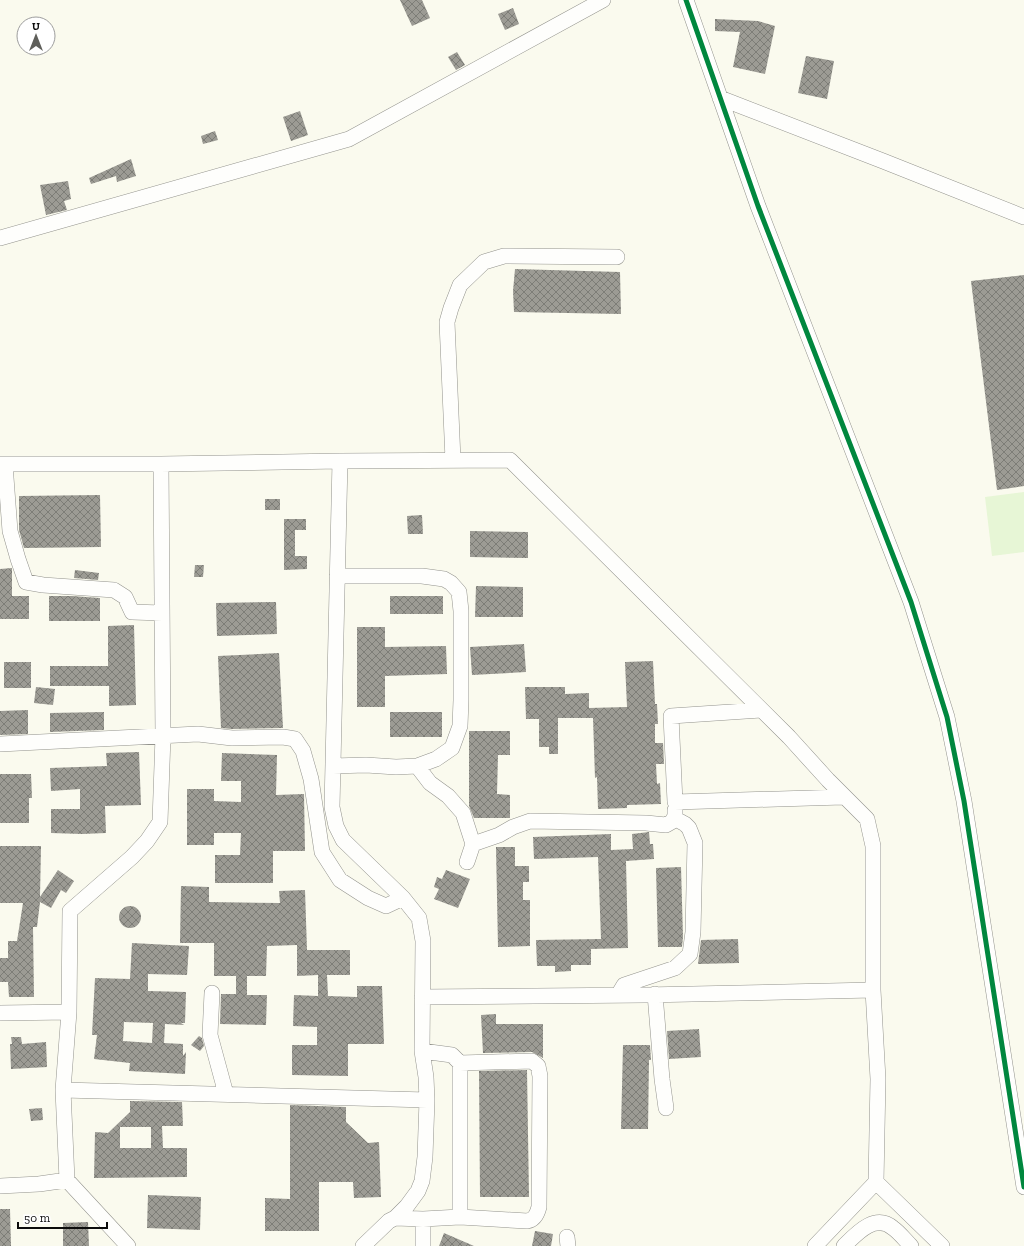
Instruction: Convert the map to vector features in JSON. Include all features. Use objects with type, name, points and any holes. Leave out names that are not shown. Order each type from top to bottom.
[{"type":"street","points":[[0,238],[349,139],[603,0]]},
{"type":"street","points":[[686,0],[758,206],[911,602],[946,717],[964,801],[1024,1187]]},
{"type":"street","points":[[720,98],[1024,217]]},
{"type":"street","points":[[453,460],[447,322],[460,286],[484,262],[504,256],[617,257]]},
{"type":"street","points":[[340,460],[332,808],[336,826],[343,840],[403,898],[419,918],[424,941],[422,1050],[426,1077],[427,1100],[425,1157],[422,1181],[418,1191],[395,1218],[364,1246]]},
{"type":"street","points":[[162,613],[132,612],[125,597],[114,590],[42,585],[26,582],[10,530],[2,464],[161,464],[340,460],[510,460],[788,737],[843,797],[867,820],[873,846],[873,990],[878,1080],[876,1182],[815,1246]]},
{"type":"street","points":[[128,1246],[67,1180],[63,1090],[69,1012],[70,911],[132,857],[147,841],[160,822],[163,736],[161,464]]},
{"type":"street","points":[[333,766],[417,766],[436,760],[452,748],[460,726],[462,611],[460,592],[451,583],[444,579],[422,576],[337,576]]},
{"type":"street","points":[[473,844],[483,842],[499,835],[513,826],[530,821],[646,823],[666,825],[672,821],[675,814],[671,716],[761,710]]},
{"type":"street","points":[[0,744],[198,734],[232,738],[283,737],[295,739],[303,751],[311,779],[322,852],[340,880],[368,898],[386,906],[403,898]]},
{"type":"street","points":[[417,766],[430,783],[448,796],[463,813],[473,844],[467,862]]},
{"type":"street","points":[[675,802],[843,797]]},
{"type":"street","points":[[618,995],[624,985],[674,968],[690,954],[693,932],[695,843],[689,828],[674,818]]},
{"type":"street","points":[[422,997],[873,990]]},
{"type":"street","points":[[212,993],[210,1035],[226,1094]]},
{"type":"street","points":[[655,994],[666,1108]]},
{"type":"street","points":[[0,1013],[69,1012]]},
{"type":"street","points":[[422,1050],[452,1055],[460,1063],[460,1217]]},
{"type":"street","points":[[395,1218],[423,1220],[460,1217],[527,1222],[532,1220],[537,1214],[539,1207],[540,1076],[538,1066],[532,1061],[460,1063]]},
{"type":"street","points":[[63,1090],[427,1100]]},
{"type":"street","points":[[0,1186],[39,1184],[67,1180]]},
{"type":"street","points":[[876,1182],[942,1246]]},
{"type":"street","points":[[423,1220],[423,1246]]},
{"type":"street","points":[[844,1246],[865,1226],[876,1223],[885,1223],[893,1227],[911,1246]]},
{"type":"green space","points":[[1024,492],[1024,552],[992,556],[985,497]]},
{"type":"building","points":[[400,0],[422,0],[430,18],[412,26]]},
{"type":"building","points":[[513,8],[519,24],[505,30],[498,14]]},
{"type":"building","points":[[715,19],[758,21],[775,26],[765,74],[733,67],[740,32],[715,31]]},
{"type":"building","points":[[457,52],[465,65],[456,70],[448,57]]},
{"type":"building","points":[[806,56],[834,61],[827,99],[798,93]]},
{"type":"building","points":[[300,111],[308,135],[291,141],[283,117]]},
{"type":"building","points":[[215,131],[218,140],[203,144],[201,136]]},
{"type":"building","points":[[131,159],[136,176],[117,182],[116,176],[91,184],[89,178]]},
{"type":"building","points":[[68,181],[71,199],[64,201],[67,210],[46,215],[40,185]]},
{"type":"building","points":[[515,269],[620,272],[621,314],[514,312],[513,291]]},
{"type":"building","points":[[1024,275],[1024,486],[997,490],[971,281]]},
{"type":"building","points":[[100,495],[101,547],[24,548],[19,530],[19,496]]},
{"type":"building","points":[[265,499],[280,499],[280,510],[265,510]]},
{"type":"building","points":[[422,515],[423,534],[408,534],[407,516]]},
{"type":"building","points":[[284,519],[306,519],[306,530],[295,530],[295,556],[307,556],[307,569],[284,570]]},
{"type":"building","points":[[470,531],[528,532],[528,558],[470,557]]},
{"type":"building","points":[[195,565],[204,565],[203,577],[194,577]]},
{"type":"building","points":[[12,568],[12,596],[29,596],[29,619],[0,619],[0,569]]},
{"type":"building","points":[[75,570],[99,573],[98,580],[74,578]]},
{"type":"building","points":[[476,586],[523,587],[523,617],[475,617]]},
{"type":"building","points":[[49,596],[100,598],[100,621],[49,621]]},
{"type":"building","points":[[390,596],[443,596],[443,614],[390,614]]},
{"type":"building","points":[[276,602],[277,634],[217,636],[216,603]]},
{"type":"building","points":[[134,625],[136,705],[109,706],[109,686],[50,686],[50,666],[108,666],[108,626]]},
{"type":"building","points":[[357,627],[385,627],[385,647],[446,646],[447,674],[385,676],[385,707],[357,707]]},
{"type":"building","points":[[524,644],[526,672],[472,675],[470,647]]},
{"type":"building","points":[[279,653],[283,728],[221,728],[218,656]]},
{"type":"building","points":[[653,661],[655,704],[657,704],[658,724],[655,724],[655,743],[663,743],[664,764],[656,764],[657,784],[660,783],[661,804],[627,805],[627,808],[598,809],[597,777],[595,778],[593,718],[558,718],[558,754],[549,754],[549,747],[539,747],[539,719],[526,719],[525,687],[565,687],[565,694],[589,693],[589,708],[627,707],[625,662]]},
{"type":"building","points":[[4,662],[31,662],[31,688],[4,688]]},
{"type":"building","points":[[36,687],[55,689],[53,705],[34,703]]},
{"type":"building","points":[[28,710],[28,734],[0,735],[0,711]]},
{"type":"building","points":[[104,712],[104,730],[50,732],[50,713]]},
{"type":"building","points":[[390,712],[442,712],[442,737],[390,737]]},
{"type":"building","points":[[469,731],[510,731],[510,755],[498,755],[497,794],[510,795],[510,818],[474,818],[469,806]]},
{"type":"building","points":[[139,752],[141,805],[105,806],[106,833],[51,833],[51,809],[80,809],[80,789],[51,791],[50,768],[107,766],[106,753]]},
{"type":"building","points":[[222,753],[277,755],[276,795],[304,794],[305,851],[273,851],[273,883],[215,883],[215,855],[240,855],[241,833],[214,833],[214,845],[187,845],[187,789],[214,789],[214,801],[241,802],[241,781],[221,781]]},
{"type":"building","points":[[0,774],[31,774],[32,798],[29,798],[29,823],[0,823]]},
{"type":"building","points":[[649,832],[650,844],[653,844],[654,859],[626,861],[628,948],[591,949],[591,965],[571,965],[571,971],[555,972],[555,966],[537,966],[536,940],[601,939],[598,857],[534,859],[533,837],[611,834],[611,850],[633,849],[632,834]]},
{"type":"building","points":[[0,846],[41,846],[40,897],[58,870],[74,881],[66,893],[61,890],[51,908],[40,902],[37,927],[33,927],[34,997],[9,997],[8,982],[0,982],[0,958],[8,958],[8,941],[17,941],[23,903],[0,903]]},
{"type":"building","points":[[496,847],[515,847],[515,866],[529,866],[529,882],[523,882],[523,900],[530,900],[530,946],[498,947]]},
{"type":"building","points":[[681,867],[682,947],[658,947],[656,868]]},
{"type":"building","points":[[446,870],[470,879],[458,908],[434,899],[439,889],[434,887],[437,877],[442,879]]},
{"type":"building","points":[[181,886],[209,887],[209,902],[280,903],[279,891],[305,890],[307,950],[350,950],[350,975],[327,975],[328,996],[357,997],[357,986],[382,986],[384,1044],[348,1044],[348,1076],[292,1075],[292,1045],[317,1045],[317,1027],[293,1026],[294,995],[318,996],[318,975],[297,976],[297,945],[267,946],[266,976],[247,976],[247,995],[267,995],[266,1025],[220,1024],[221,994],[236,994],[236,976],[214,976],[214,943],[180,943]]},
{"type":"building","points":[[130,906],[138,909],[141,917],[138,925],[130,928],[122,925],[119,917],[122,909]]},
{"type":"building","points":[[738,939],[739,963],[698,964],[701,940]]},
{"type":"building","points":[[132,943],[189,946],[187,975],[148,974],[148,991],[186,992],[185,1023],[181,1023],[184,1025],[165,1024],[164,1043],[183,1044],[183,1056],[186,1052],[185,1074],[129,1071],[130,1063],[94,1059],[97,1035],[92,1035],[95,978],[130,979]],"holes":[[[124,1022],[153,1023],[152,1043],[123,1041]]]},
{"type":"building","points":[[496,1014],[496,1024],[543,1024],[543,1058],[532,1052],[483,1053],[481,1015]]},
{"type":"building","points":[[699,1029],[701,1057],[669,1059],[667,1031]]},
{"type":"building","points":[[199,1036],[202,1038],[204,1046],[200,1051],[191,1045]]},
{"type":"building","points":[[11,1037],[21,1037],[22,1044],[46,1042],[47,1067],[11,1069]]},
{"type":"building","points":[[623,1045],[650,1045],[651,1060],[649,1060],[648,1129],[621,1129]]},
{"type":"building","points":[[527,1070],[529,1197],[480,1197],[479,1071]]},
{"type":"building","points":[[130,1101],[182,1102],[183,1126],[162,1126],[163,1148],[187,1148],[187,1177],[94,1178],[95,1132],[108,1133],[130,1112]],"holes":[[[120,1127],[151,1127],[151,1148],[120,1148]]]},
{"type":"building","points":[[290,1105],[346,1107],[346,1122],[368,1143],[379,1142],[381,1197],[354,1198],[353,1182],[319,1182],[319,1231],[265,1231],[265,1198],[290,1199]]},
{"type":"building","points":[[42,1108],[43,1120],[31,1121],[29,1109]]},
{"type":"building","points":[[148,1195],[201,1197],[200,1230],[147,1228]]},
{"type":"building","points":[[0,1209],[10,1209],[11,1246],[0,1246]]},
{"type":"building","points":[[88,1222],[89,1246],[63,1246],[63,1223]]},
{"type":"building","points":[[535,1231],[553,1234],[551,1246],[532,1246]]},
{"type":"building","points":[[444,1233],[474,1246],[439,1246]]},
{"type":"cycle path","points":[[686,0],[758,206],[911,602],[947,717],[964,801],[1024,1187]]}]
